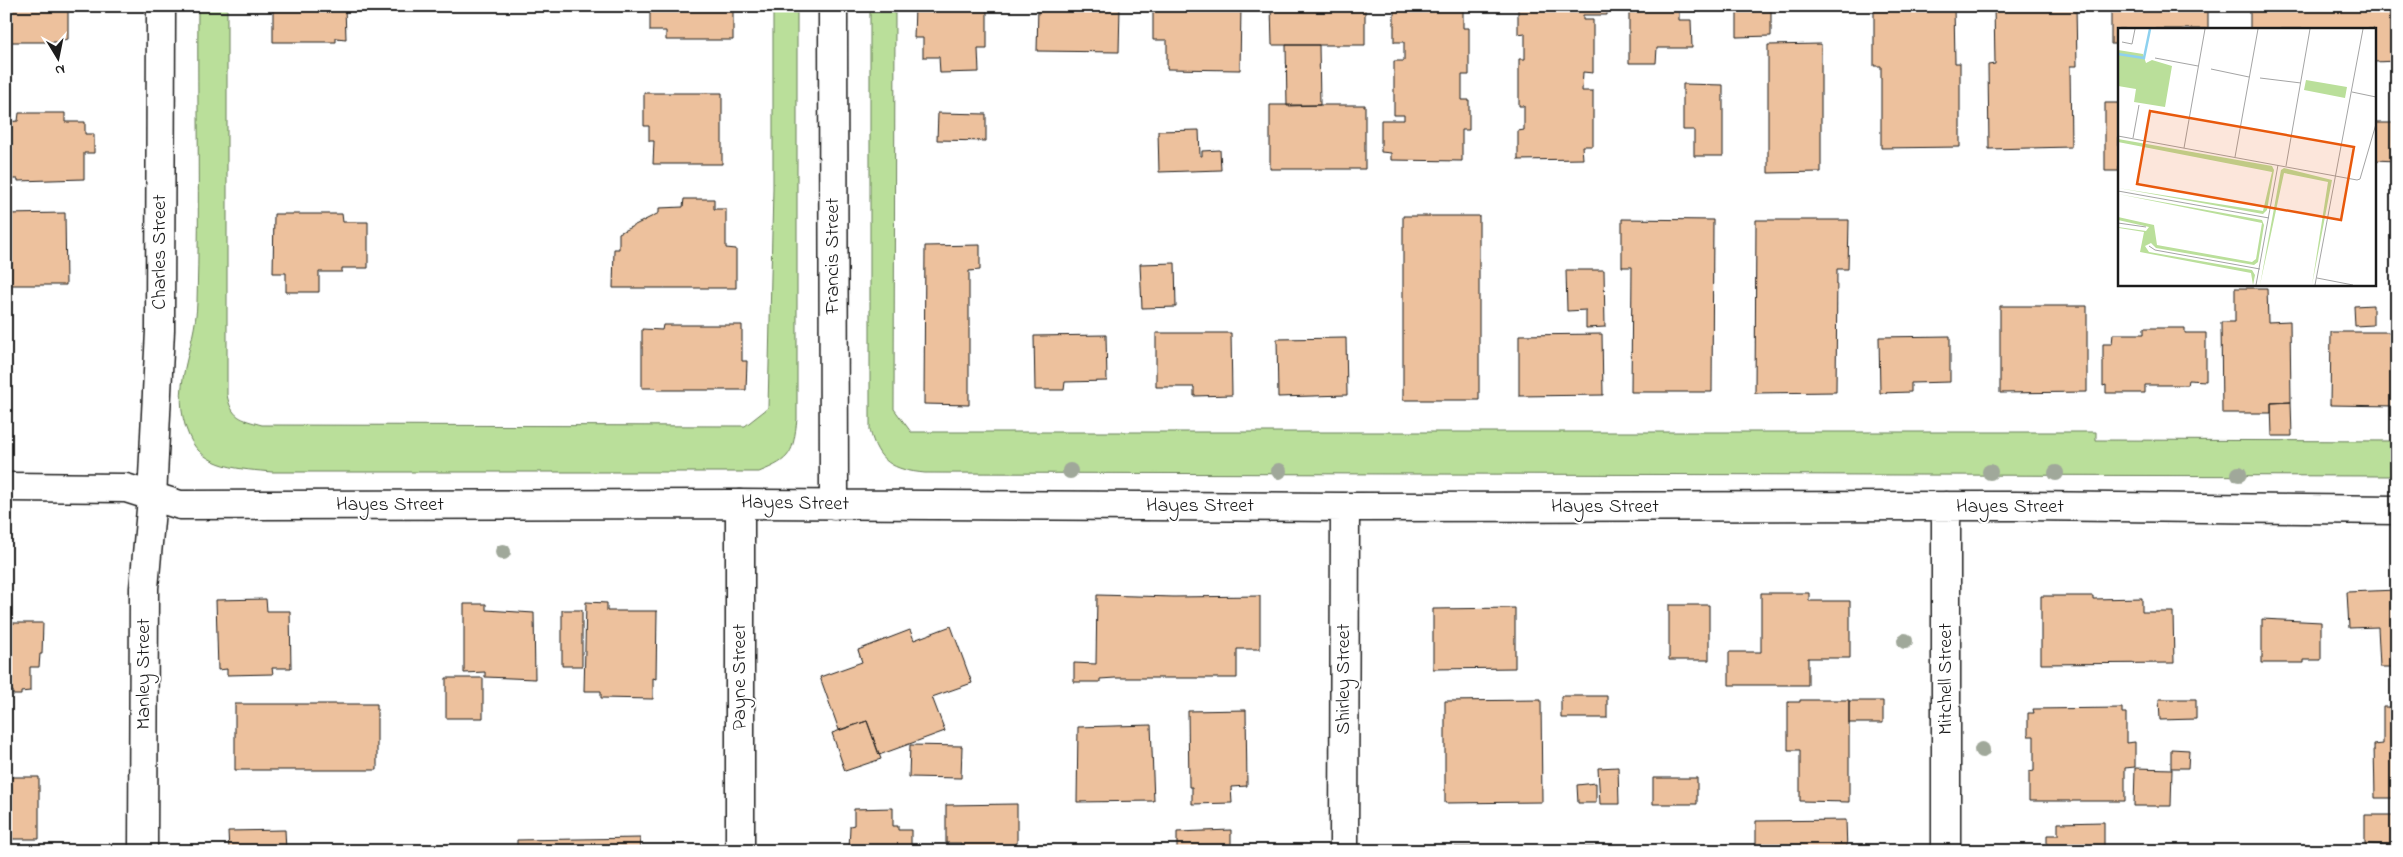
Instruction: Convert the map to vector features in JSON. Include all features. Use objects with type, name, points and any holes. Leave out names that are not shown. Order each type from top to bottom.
[{"type":"street","name":"Charles Street","points":[[152,498],[160,330],[161,6]]},
{"type":"street","name":"Francis Street","points":[[833,6],[834,505]]},
{"type":"street","name":"Hayes Street","points":[[6,487],[126,488],[180,506],[740,504],[1345,507],[1946,506],[2397,510]]},
{"type":"street","name":"Manley Street","points":[[142,851],[144,588],[152,498]]},
{"type":"street","name":"Payne Street","points":[[740,504],[740,851]]},
{"type":"street","name":"Mitchell Street","points":[[1946,506],[1946,851]]},
{"type":"street","name":"Shirley Street","points":[[1344,851],[1345,507]]},
{"type":"green space","points":[[198,6],[227,6],[227,395],[234,413],[243,419],[262,425],[745,426],[768,408],[773,189],[773,6],[797,6],[797,419],[794,440],[789,453],[778,463],[759,472],[272,472],[224,465],[204,455],[195,447],[189,436],[183,418],[181,402],[182,385],[196,320],[197,302]]},
{"type":"green space","points":[[870,6],[895,6],[894,409],[911,432],[2096,432],[2096,440],[2397,441],[2397,476],[925,473],[904,470],[882,457],[873,441],[870,430]]},
{"type":"building","points":[[6,6],[68,6],[68,39],[62,40],[63,42],[6,42]]},
{"type":"building","points":[[273,6],[345,6],[346,39],[336,38],[336,42],[273,42]]},
{"type":"building","points":[[650,6],[723,6],[723,9],[733,9],[733,40],[666,40],[666,31],[650,31]]},
{"type":"building","points":[[915,6],[987,6],[987,49],[978,49],[979,72],[940,73],[939,57],[923,57],[923,38],[914,38]]},
{"type":"building","points":[[1038,6],[1120,6],[1119,52],[1037,51]]},
{"type":"building","points":[[1153,6],[1241,6],[1240,70],[1167,69],[1167,40],[1153,40]]},
{"type":"building","points":[[1271,6],[1365,6],[1365,45],[1272,45]]},
{"type":"building","points":[[1394,6],[1463,6],[1463,28],[1469,28],[1469,75],[1462,75],[1462,100],[1469,100],[1469,130],[1462,130],[1462,161],[1391,160],[1391,153],[1381,152],[1381,120],[1404,120],[1404,115],[1394,115],[1394,61],[1404,61],[1404,42],[1394,42]]},
{"type":"building","points":[[1518,6],[1607,6],[1607,15],[1583,15],[1583,20],[1593,20],[1593,73],[1583,72],[1582,91],[1593,91],[1593,146],[1582,146],[1583,159],[1518,160],[1518,131],[1524,130],[1524,106],[1519,106],[1519,59],[1525,59],[1525,33],[1518,34]]},
{"type":"building","points":[[1629,6],[1677,6],[1679,9],[1679,20],[1691,20],[1692,48],[1657,48],[1656,63],[1629,63]]},
{"type":"building","points":[[1737,6],[1771,6],[1771,36],[1737,37]]},
{"type":"building","points":[[1822,6],[1854,6],[1854,10],[1822,10]]},
{"type":"building","points":[[1874,6],[1954,6],[1955,63],[1960,63],[1960,147],[1881,148],[1881,66],[1874,66]]},
{"type":"building","points":[[1994,6],[2076,6],[2077,66],[2070,66],[2071,147],[1989,149],[1988,65],[1995,64]]},
{"type":"building","points":[[2111,6],[2208,6],[2208,28],[2118,28],[2118,44],[2111,44]]},
{"type":"building","points":[[2250,6],[2397,6],[2397,61],[2376,62],[2376,28],[2250,28]]},
{"type":"building","points":[[1821,44],[1821,172],[1768,173],[1768,45]]},
{"type":"building","points":[[1286,45],[1319,45],[1320,105],[1287,106]]},
{"type":"building","points":[[1683,84],[1723,85],[1723,156],[1694,156],[1694,130],[1683,130]]},
{"type":"building","points":[[644,93],[722,93],[722,164],[653,164],[654,141],[649,141],[649,126],[644,126]]},
{"type":"building","points":[[2105,103],[2118,103],[2118,171],[2105,171]]},
{"type":"building","points":[[1270,105],[1365,105],[1365,169],[1270,169]]},
{"type":"building","points":[[19,113],[65,113],[65,122],[85,122],[85,134],[94,134],[94,153],[84,153],[84,179],[18,181],[18,179],[6,179],[6,122],[18,121]]},
{"type":"building","points":[[938,113],[986,114],[986,141],[937,140]]},
{"type":"building","points":[[2376,123],[2397,123],[2397,161],[2376,160]]},
{"type":"building","points":[[1199,130],[1200,156],[1202,156],[1202,151],[1220,150],[1221,170],[1159,172],[1158,131]]},
{"type":"building","points":[[684,199],[714,199],[714,209],[726,209],[726,248],[736,249],[736,288],[613,288],[614,249],[619,249],[619,233],[659,213],[659,208],[683,207]]},
{"type":"building","points":[[65,213],[66,285],[6,285],[6,214]]},
{"type":"building","points":[[274,214],[342,214],[343,222],[368,222],[368,268],[342,268],[342,272],[319,272],[319,292],[286,292],[286,273],[273,273]]},
{"type":"building","points":[[1403,216],[1479,216],[1479,400],[1403,400]]},
{"type":"building","points":[[1622,219],[1713,220],[1712,392],[1631,392],[1632,267],[1622,267]]},
{"type":"building","points":[[1756,220],[1849,220],[1848,269],[1837,269],[1836,392],[1755,393]]},
{"type":"building","points":[[980,245],[980,270],[969,271],[969,405],[924,404],[925,246]]},
{"type":"building","points":[[1175,263],[1176,307],[1142,308],[1140,264]]},
{"type":"building","points":[[1566,270],[1604,270],[1605,327],[1586,328],[1586,310],[1567,311]]},
{"type":"building","points":[[2235,288],[2267,288],[2268,322],[2290,321],[2291,402],[2271,403],[2271,413],[2222,413],[2221,322],[2235,322]]},
{"type":"building","points":[[2373,305],[2373,325],[2355,326],[2354,306]]},
{"type":"building","points":[[2000,306],[2087,306],[2087,392],[2000,393]]},
{"type":"building","points":[[663,325],[742,325],[742,361],[747,361],[746,390],[657,390],[656,388],[642,388],[642,329],[662,330]]},
{"type":"building","points":[[2144,328],[2185,328],[2185,333],[2206,333],[2206,381],[2188,380],[2187,385],[2145,385],[2145,393],[2106,393],[2106,385],[2103,386],[2103,344],[2112,344],[2113,334],[2144,334]]},
{"type":"building","points":[[2331,332],[2395,332],[2395,406],[2330,405]]},
{"type":"building","points":[[1156,333],[1231,333],[1232,395],[1194,396],[1194,387],[1156,387]]},
{"type":"building","points":[[1602,334],[1603,395],[1519,396],[1519,335]]},
{"type":"building","points":[[1106,335],[1107,381],[1065,382],[1064,390],[1035,390],[1034,336]]},
{"type":"building","points":[[1950,336],[1950,382],[1911,383],[1911,392],[1880,393],[1879,337]]},
{"type":"building","points":[[1346,338],[1347,395],[1278,397],[1277,339]]},
{"type":"building","points":[[2291,402],[2292,436],[2272,436],[2271,403]]},
{"type":"building","points":[[2397,590],[2397,667],[2380,667],[2378,627],[2349,628],[2347,592]]},
{"type":"building","points":[[1761,593],[1809,593],[1809,601],[1850,601],[1850,658],[1808,658],[1808,685],[1729,685],[1729,652],[1761,652]]},
{"type":"building","points":[[1097,595],[1174,597],[1260,596],[1260,649],[1237,649],[1237,678],[1115,678],[1100,679],[1100,682],[1074,682],[1074,663],[1096,664]]},
{"type":"building","points":[[2041,596],[2093,596],[2093,599],[2142,598],[2142,612],[2173,612],[2174,663],[2041,664]]},
{"type":"building","points":[[266,599],[267,611],[290,611],[291,668],[272,668],[273,674],[227,675],[227,669],[218,670],[216,600]]},
{"type":"building","points":[[586,602],[607,603],[607,611],[657,611],[656,679],[653,678],[653,699],[601,698],[601,691],[584,691]]},
{"type":"building","points":[[464,604],[486,604],[486,610],[534,613],[535,679],[485,677],[485,672],[464,673]]},
{"type":"building","points":[[1669,605],[1709,605],[1709,660],[1669,660]]},
{"type":"building","points":[[1515,608],[1515,668],[1433,669],[1433,609]]},
{"type":"building","points":[[562,610],[582,610],[582,666],[562,666]]},
{"type":"building","points":[[2262,619],[2321,622],[2321,660],[2304,660],[2304,663],[2262,663]]},
{"type":"building","points":[[6,623],[43,623],[42,654],[40,654],[39,667],[30,667],[30,691],[21,692],[21,695],[13,695],[13,691],[6,691]]},
{"type":"building","points":[[951,626],[972,683],[932,697],[945,731],[879,755],[867,721],[839,730],[820,677],[862,662],[858,650],[910,630],[914,640]]},
{"type":"building","points":[[446,678],[483,678],[483,718],[446,718]]},
{"type":"building","points":[[1561,696],[1607,696],[1607,718],[1561,718]]},
{"type":"building","points":[[2159,699],[2196,699],[2196,719],[2160,720]]},
{"type":"building","points":[[1541,700],[1542,802],[1445,803],[1445,701]]},
{"type":"building","points":[[1800,700],[1849,700],[1849,802],[1800,801],[1800,750],[1788,750],[1788,702],[1800,702]]},
{"type":"building","points":[[1849,701],[1883,701],[1883,723],[1849,723]]},
{"type":"building","points":[[235,704],[377,704],[377,770],[235,770]]},
{"type":"building","points":[[2383,707],[2397,707],[2397,798],[2375,798],[2374,745],[2383,744]]},
{"type":"building","points":[[2122,708],[2122,713],[2126,713],[2126,743],[2135,742],[2135,767],[2125,768],[2125,801],[2029,801],[2029,772],[2034,771],[2034,736],[2028,736],[2028,713],[2034,713],[2033,709]]},
{"type":"building","points":[[1246,710],[1247,786],[1231,787],[1232,803],[1192,804],[1192,787],[1189,787],[1188,711]]},
{"type":"building","points":[[867,721],[881,759],[845,771],[832,733]]},
{"type":"building","points":[[1151,725],[1154,801],[1077,802],[1078,727]]},
{"type":"building","points":[[910,745],[962,746],[961,778],[909,777]]},
{"type":"building","points":[[2171,749],[2189,750],[2188,768],[2171,768]]},
{"type":"building","points":[[1618,767],[1619,804],[1600,804],[1598,768]]},
{"type":"building","points":[[2135,768],[2172,769],[2171,806],[2134,806]]},
{"type":"building","points":[[6,777],[39,777],[39,839],[6,839]]},
{"type":"building","points":[[1653,778],[1697,778],[1697,804],[1653,804]]},
{"type":"building","points":[[1596,783],[1596,803],[1578,803],[1577,785]]},
{"type":"building","points":[[1017,804],[1017,851],[961,851],[961,843],[946,843],[946,805]]},
{"type":"building","points":[[893,808],[893,826],[898,826],[898,830],[911,830],[911,851],[849,851],[850,826],[854,825],[854,809]]},
{"type":"building","points":[[2365,815],[2397,815],[2397,851],[2391,851],[2391,845],[2365,844]]},
{"type":"building","points":[[1846,820],[1847,851],[1756,851],[1756,821]]},
{"type":"building","points":[[2104,822],[2104,851],[2047,851],[2047,835],[2058,835],[2058,823]]},
{"type":"building","points":[[285,830],[286,851],[229,851],[228,831]]},
{"type":"building","points":[[1231,830],[1231,851],[1177,851],[1177,832]]},
{"type":"building","points":[[640,838],[641,851],[517,851],[517,840]]},
{"type":"building","points":[[1443,847],[1596,847],[1596,851],[1443,851]]}]
